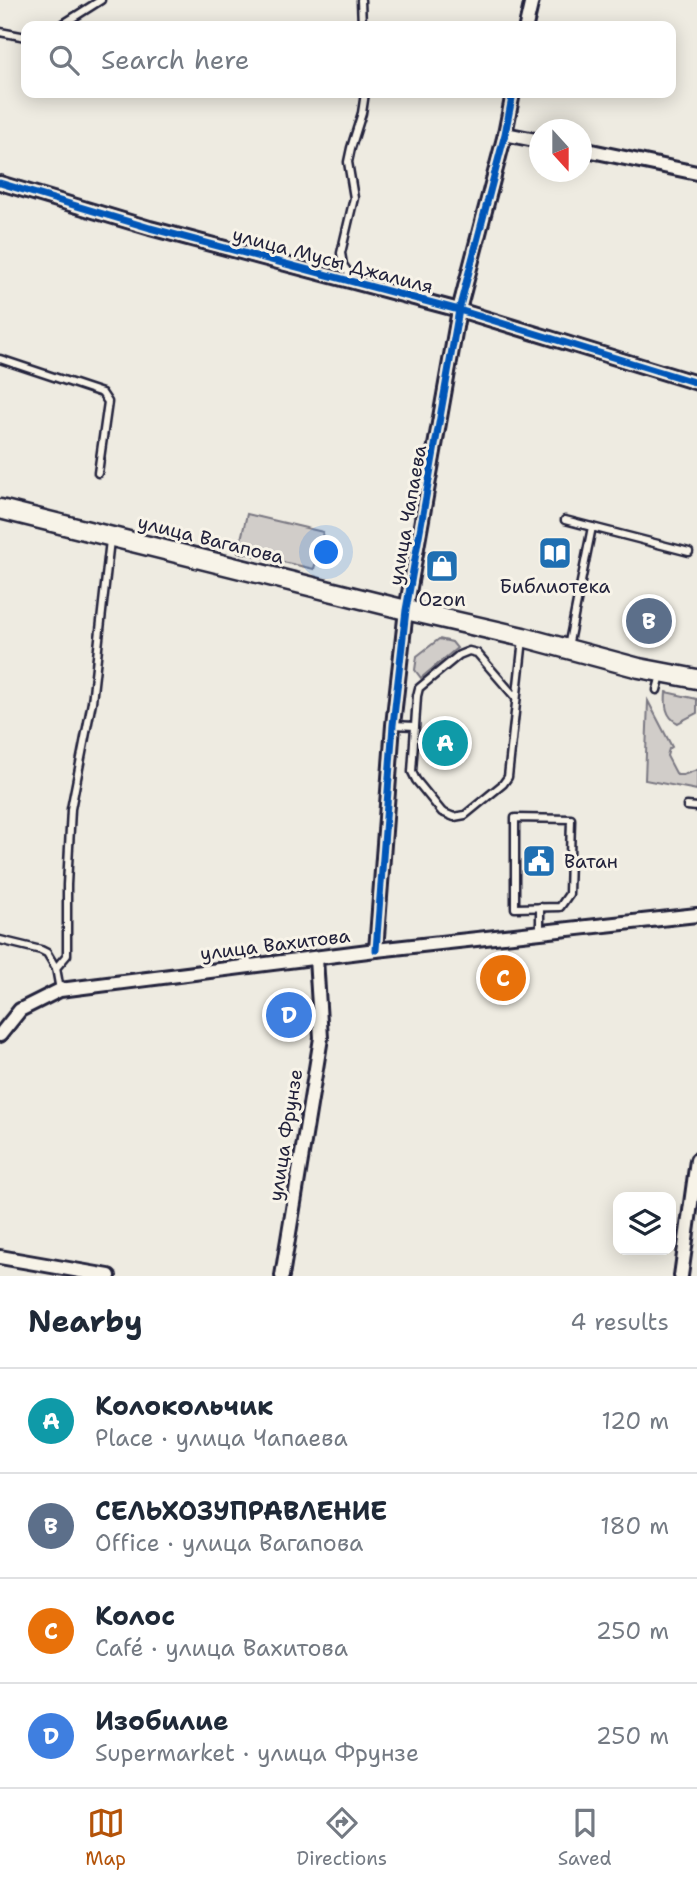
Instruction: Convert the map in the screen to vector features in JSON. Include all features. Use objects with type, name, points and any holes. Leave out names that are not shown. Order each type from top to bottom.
[{"type":"street","points":[[527,21],[532,0]]},
{"type":"street","name":"улица Чапаева","points":[[376,950],[393,724],[406,610],[458,310],[512,98]]},
{"type":"street","points":[[505,134],[529,139]]},
{"type":"street","points":[[592,151],[697,173]]},
{"type":"street","name":"улица Мусы Джалиля","points":[[0,183],[150,228],[458,310],[697,383]]},
{"type":"street","name":"улица Вагапова","points":[[0,509],[523,637],[638,671],[659,682],[697,679]]},
{"type":"street","name":"улица Вахитова","points":[[0,1035],[20,1010],[60,990],[376,950],[697,915]]},
{"type":"street","name":"улица Фрунзе","points":[[282,1276],[321,1038],[316,958]]},
{"type":"street","points":[[681,1276],[697,1160]]},
{"type":"street","points":[[0,1257],[109,1276]]},
{"type":"lane","points":[[68,21],[101,0]]},
{"type":"lane","points":[[361,0],[362,21]]},
{"type":"lane","points":[[0,32],[21,36]]},
{"type":"lane","points":[[356,283],[343,265],[341,253],[354,198],[348,162],[364,98]]},
{"type":"lane","points":[[0,359],[103,393],[108,402],[98,473]]},
{"type":"lane","points":[[565,520],[689,552]]},
{"type":"lane","points":[[567,649],[592,527]]},
{"type":"lane","points":[[56,968],[68,955],[67,884],[71,809],[92,702],[111,535]]},
{"type":"lane","points":[[515,697],[477,653],[469,650],[419,688],[413,776],[442,812],[460,817],[508,778],[523,637]]},
{"type":"lane","points":[[393,724],[415,726]]},
{"type":"lane","points":[[687,806],[697,807]]},
{"type":"lane","points":[[515,818],[570,819],[569,894],[560,906],[540,908],[515,908],[515,818]]},
{"type":"lane","points":[[540,908],[540,932]]},
{"type":"lane","points":[[0,940],[47,953],[56,968],[60,990]]},
{"type":"shaded area","points":[[247,514],[323,532],[314,569],[238,552]]},
{"type":"shaded area","points":[[439,639],[452,642],[457,648],[421,678],[415,670],[417,656]]},
{"type":"shaded area","points":[[666,692],[697,699],[697,713],[678,723],[670,717],[667,710]]},
{"type":"shaded area","points":[[648,701],[672,747],[667,756],[677,775],[697,770],[697,790],[645,780]]},
{"type":"cycle path","points":[[376,950],[393,725],[406,610],[459,310],[512,98]]},
{"type":"cycle path","points":[[0,183],[150,228],[459,310],[697,383]]},
{"type":"place","name":"Библиотека","points":[[555,553]]},
{"type":"place","name":"Ozon","points":[[442,566]]},
{"type":"place","name":"СЕЛЬХОЗУПРАВЛЕНИЕ","points":[[649,621]]},
{"type":"place","name":"Колокольчик","points":[[445,743]]},
{"type":"place","name":"Ватан","points":[[539,861]]},
{"type":"place","name":"Колос","points":[[503,978]]},
{"type":"place","name":"Изобилие","points":[[289,1015]]}]
